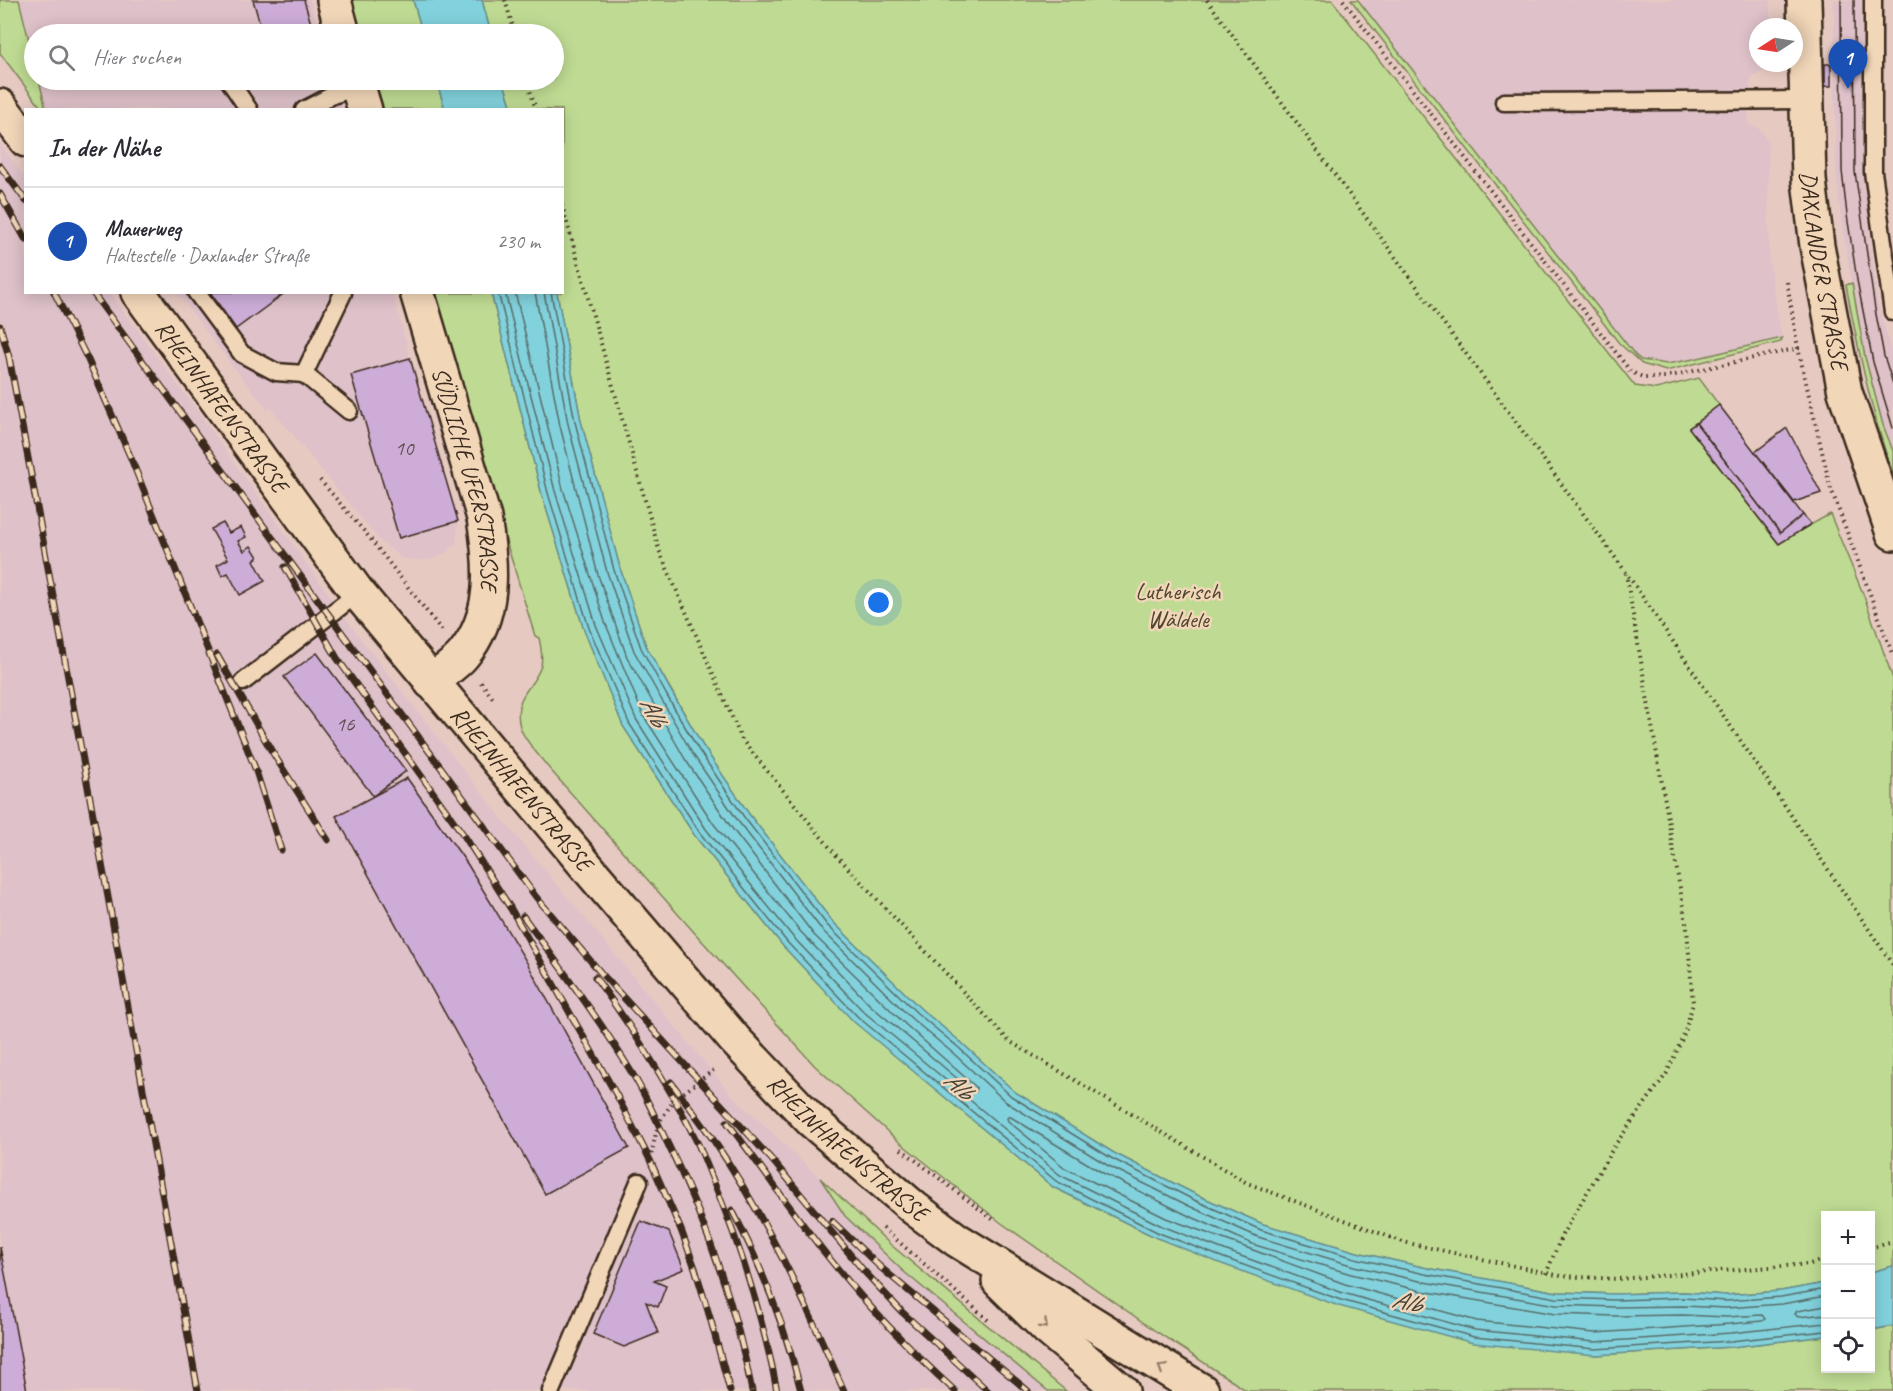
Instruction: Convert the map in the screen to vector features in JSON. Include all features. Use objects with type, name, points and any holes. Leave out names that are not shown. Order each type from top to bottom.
[{"type":"main road","points":[[334,0],[340,24]]},
{"type":"main road","name":"DAXLANDER STRASSE","points":[[1804,0],[1810,191],[1817,246],[1845,392],[1893,533]]},
{"type":"main road","points":[[0,106],[24,137]]},
{"type":"main road","name":"RHEINHAFENSTRASSE","points":[[139,294],[358,593],[735,1040],[811,1120],[914,1208],[957,1240],[1202,1391]]},
{"type":"main road","name":"SÜDLICHE UFERSTRASSE","points":[[418,294],[484,518],[491,580],[487,607],[479,631],[462,656],[431,682]]},
{"type":"main road","name":"RHEINHAFENSTRASSE","points":[[957,1240],[1047,1328],[1122,1391]]},
{"type":"lane","points":[[1873,0],[1873,172],[1893,312]]},
{"type":"lane","points":[[236,90],[248,108]]},
{"type":"lane","points":[[308,108],[333,95],[360,92]]},
{"type":"lane","points":[[1504,102],[1806,100]]},
{"type":"lane","points":[[197,294],[242,354],[276,372],[304,374],[349,411]]},
{"type":"lane","points":[[304,374],[343,294]]},
{"type":"lane","points":[[243,682],[358,593]]},
{"type":"lane","points":[[551,1391],[639,1182]]},
{"type":"path","points":[[505,0],[512,24]]},
{"type":"path","points":[[1207,0],[1625,571],[1893,965]]},
{"type":"path","points":[[1343,0],[1631,372],[1645,378],[1666,376],[1834,340]]},
{"type":"path","points":[[530,90],[535,108]]},
{"type":"path","points":[[564,212],[659,550],[742,740],[836,855],[1009,1041],[1247,1183],[1403,1242],[1546,1274],[1618,1279],[1821,1260]]},
{"type":"path","points":[[316,476],[369,537],[496,703]]},
{"type":"path","points":[[1546,1274],[1562,1235],[1615,1145],[1668,1073],[1685,1032],[1692,1003],[1687,929],[1625,571]]},
{"type":"path","points":[[647,1166],[658,1124],[670,1105],[718,1065]]},
{"type":"path","points":[[896,1146],[997,1223]]},
{"type":"path","points":[[1875,1247],[1893,1242]]},
{"type":"shaded area","points":[[19,0],[310,0],[317,24],[25,24]]},
{"type":"shaded area","points":[[1358,0],[1770,0],[1770,18],[1749,18],[1749,72],[1762,72],[1751,77],[1748,124],[1758,128],[1768,140],[1769,262],[1782,338],[1667,364],[1641,360]]},
{"type":"shaded area","points":[[1834,0],[1861,0],[1862,172],[1877,299],[1893,359],[1893,451],[1883,425],[1865,357],[1842,227],[1836,172]]},
{"type":"shaded area","points":[[41,90],[336,90],[341,108],[46,108]]},
{"type":"shaded area","points":[[0,144],[24,177],[24,294],[111,294],[360,638],[503,820],[732,1095],[820,1178],[845,1216],[903,1271],[1048,1391],[0,1391]]},
{"type":"shaded area","points":[[178,294],[393,294],[458,521],[456,544],[444,554],[431,560],[415,560],[403,559],[379,540],[270,407],[268,410]]},
{"type":"green space","points":[[0,0],[19,0],[25,24],[24,85],[0,53]]},
{"type":"green space","points":[[349,0],[413,0],[420,24],[357,24]]},
{"type":"green space","name":"Lutherisch Wäldele","points":[[482,0],[1332,0],[1635,386],[1656,389],[1699,378],[1719,405],[1689,428],[1778,543],[1830,514],[1864,596],[1893,679],[1893,1266],[1875,1271],[1875,1211],[1821,1211],[1821,1284],[1781,1291],[1726,1295],[1684,1292],[1615,1294],[1557,1292],[1427,1268],[1357,1252],[1263,1224],[1195,1194],[1114,1153],[1015,1092],[921,1009],[832,921],[749,814],[703,746],[646,646],[620,568],[581,421],[557,294],[564,294],[564,108],[512,108],[506,90],[564,90],[564,24],[488,24]]},
{"type":"green space","points":[[1351,0],[1358,0],[1641,360],[1667,364],[1782,338],[1781,342],[1666,371],[1642,364],[1619,343]]},
{"type":"green space","points":[[28,90],[41,90],[46,108],[41,108]]},
{"type":"green space","points":[[376,90],[439,90],[445,108],[382,108]]},
{"type":"green space","points":[[1852,283],[1865,357],[1883,425],[1893,451],[1893,474],[1860,357],[1846,285]]},
{"type":"green space","points":[[433,294],[491,294],[542,495],[584,630],[623,726],[695,836],[783,946],[854,1021],[1053,1187],[1157,1238],[1595,1355],[1732,1347],[1821,1336],[1821,1373],[1875,1373],[1875,1329],[1893,1326],[1893,1391],[1247,1391],[1157,1332],[1000,1222],[898,1141],[815,1066],[547,766],[525,737],[518,716],[521,700],[541,666],[540,641],[535,636]]},
{"type":"green space","points":[[820,1178],[891,1245],[1066,1391],[1048,1391],[903,1271],[845,1216]]},
{"type":"water","points":[[413,0],[482,0],[488,24],[420,24]]},
{"type":"water","points":[[439,90],[506,90],[512,108],[445,108]]},
{"type":"water","name":"Alb","points":[[491,294],[557,294],[581,421],[620,568],[646,646],[703,746],[749,814],[832,921],[921,1009],[1015,1092],[1114,1153],[1195,1194],[1263,1224],[1357,1252],[1427,1268],[1557,1292],[1615,1294],[1684,1292],[1726,1295],[1781,1291],[1821,1284],[1821,1336],[1732,1347],[1595,1355],[1473,1343],[1339,1306],[1222,1264],[1157,1238],[1053,1187],[854,1022],[783,946],[695,836],[623,726],[584,630],[542,495]]},
{"type":"water","points":[[1893,1266],[1893,1326],[1875,1329],[1875,1319],[1875,1271]]},
{"type":"building","points":[[253,0],[304,0],[311,24],[260,24]]},
{"type":"building","points":[[1825,64],[1831,64],[1831,86],[1825,86]]},
{"type":"building","points":[[211,294],[283,294],[236,329]]},
{"type":"building","points":[[410,358],[458,521],[399,538],[351,375]]},
{"type":"building","points":[[1719,405],[1803,515],[1780,533],[1696,423]]},
{"type":"building","points":[[1696,423],[1780,533],[1803,515],[1811,524],[1779,544],[1689,428]]},
{"type":"building","points":[[1787,428],[1821,493],[1794,502],[1755,452]]},
{"type":"building","points":[[223,523],[229,533],[241,527],[246,537],[238,541],[244,551],[251,546],[258,557],[254,560],[265,581],[240,595],[228,573],[222,576],[217,565],[228,559],[211,529]]},
{"type":"building","points":[[317,653],[406,771],[373,796],[284,677]]},
{"type":"building","points":[[407,778],[468,865],[526,961],[629,1148],[545,1194],[336,816]]},
{"type":"building","points":[[641,1221],[669,1232],[684,1269],[654,1281],[666,1286],[658,1307],[646,1302],[658,1333],[624,1347],[593,1334]]},
{"type":"building","points":[[0,1247],[27,1391],[0,1391]]},
{"type":"tram line","points":[[1841,0],[1842,171],[1847,215],[1873,362],[1893,428]]},
{"type":"tram line","points":[[1854,0],[1855,172],[1875,309],[1884,356],[1893,384]]},
{"type":"railway","points":[[0,166],[24,198]]},
{"type":"railway","points":[[0,194],[24,236]]},
{"type":"railway","points":[[55,294],[88,360],[130,456],[255,768],[281,850]]},
{"type":"railway","points":[[93,294],[536,897],[601,973],[773,1161],[863,1270],[902,1312],[988,1391]]},
{"type":"railway","points":[[0,326],[9,357],[28,458],[198,1391]]},
{"type":"railway","points":[[285,567],[337,658],[465,837],[511,909],[617,1096],[650,1160],[681,1230],[695,1268],[730,1391]]},
{"type":"railway","points":[[217,655],[271,750],[328,840]]},
{"type":"railway","points":[[523,916],[606,1033],[650,1106],[706,1230],[728,1294],[752,1391]]},
{"type":"railway","points":[[595,977],[636,1036],[702,1152],[744,1264],[766,1340],[777,1391]]},
{"type":"railway","points":[[671,1082],[712,1138],[750,1199],[800,1294],[844,1391]]},
{"type":"railway","points":[[727,1122],[843,1276],[889,1327],[955,1391]]},
{"type":"railway","points":[[732,1210],[754,1254],[772,1298],[801,1391]]},
{"type":"railway","points":[[832,1221],[879,1266],[1028,1391]]},
{"type":"place","name":"Mauerweg","points":[[1848,89]]}]
